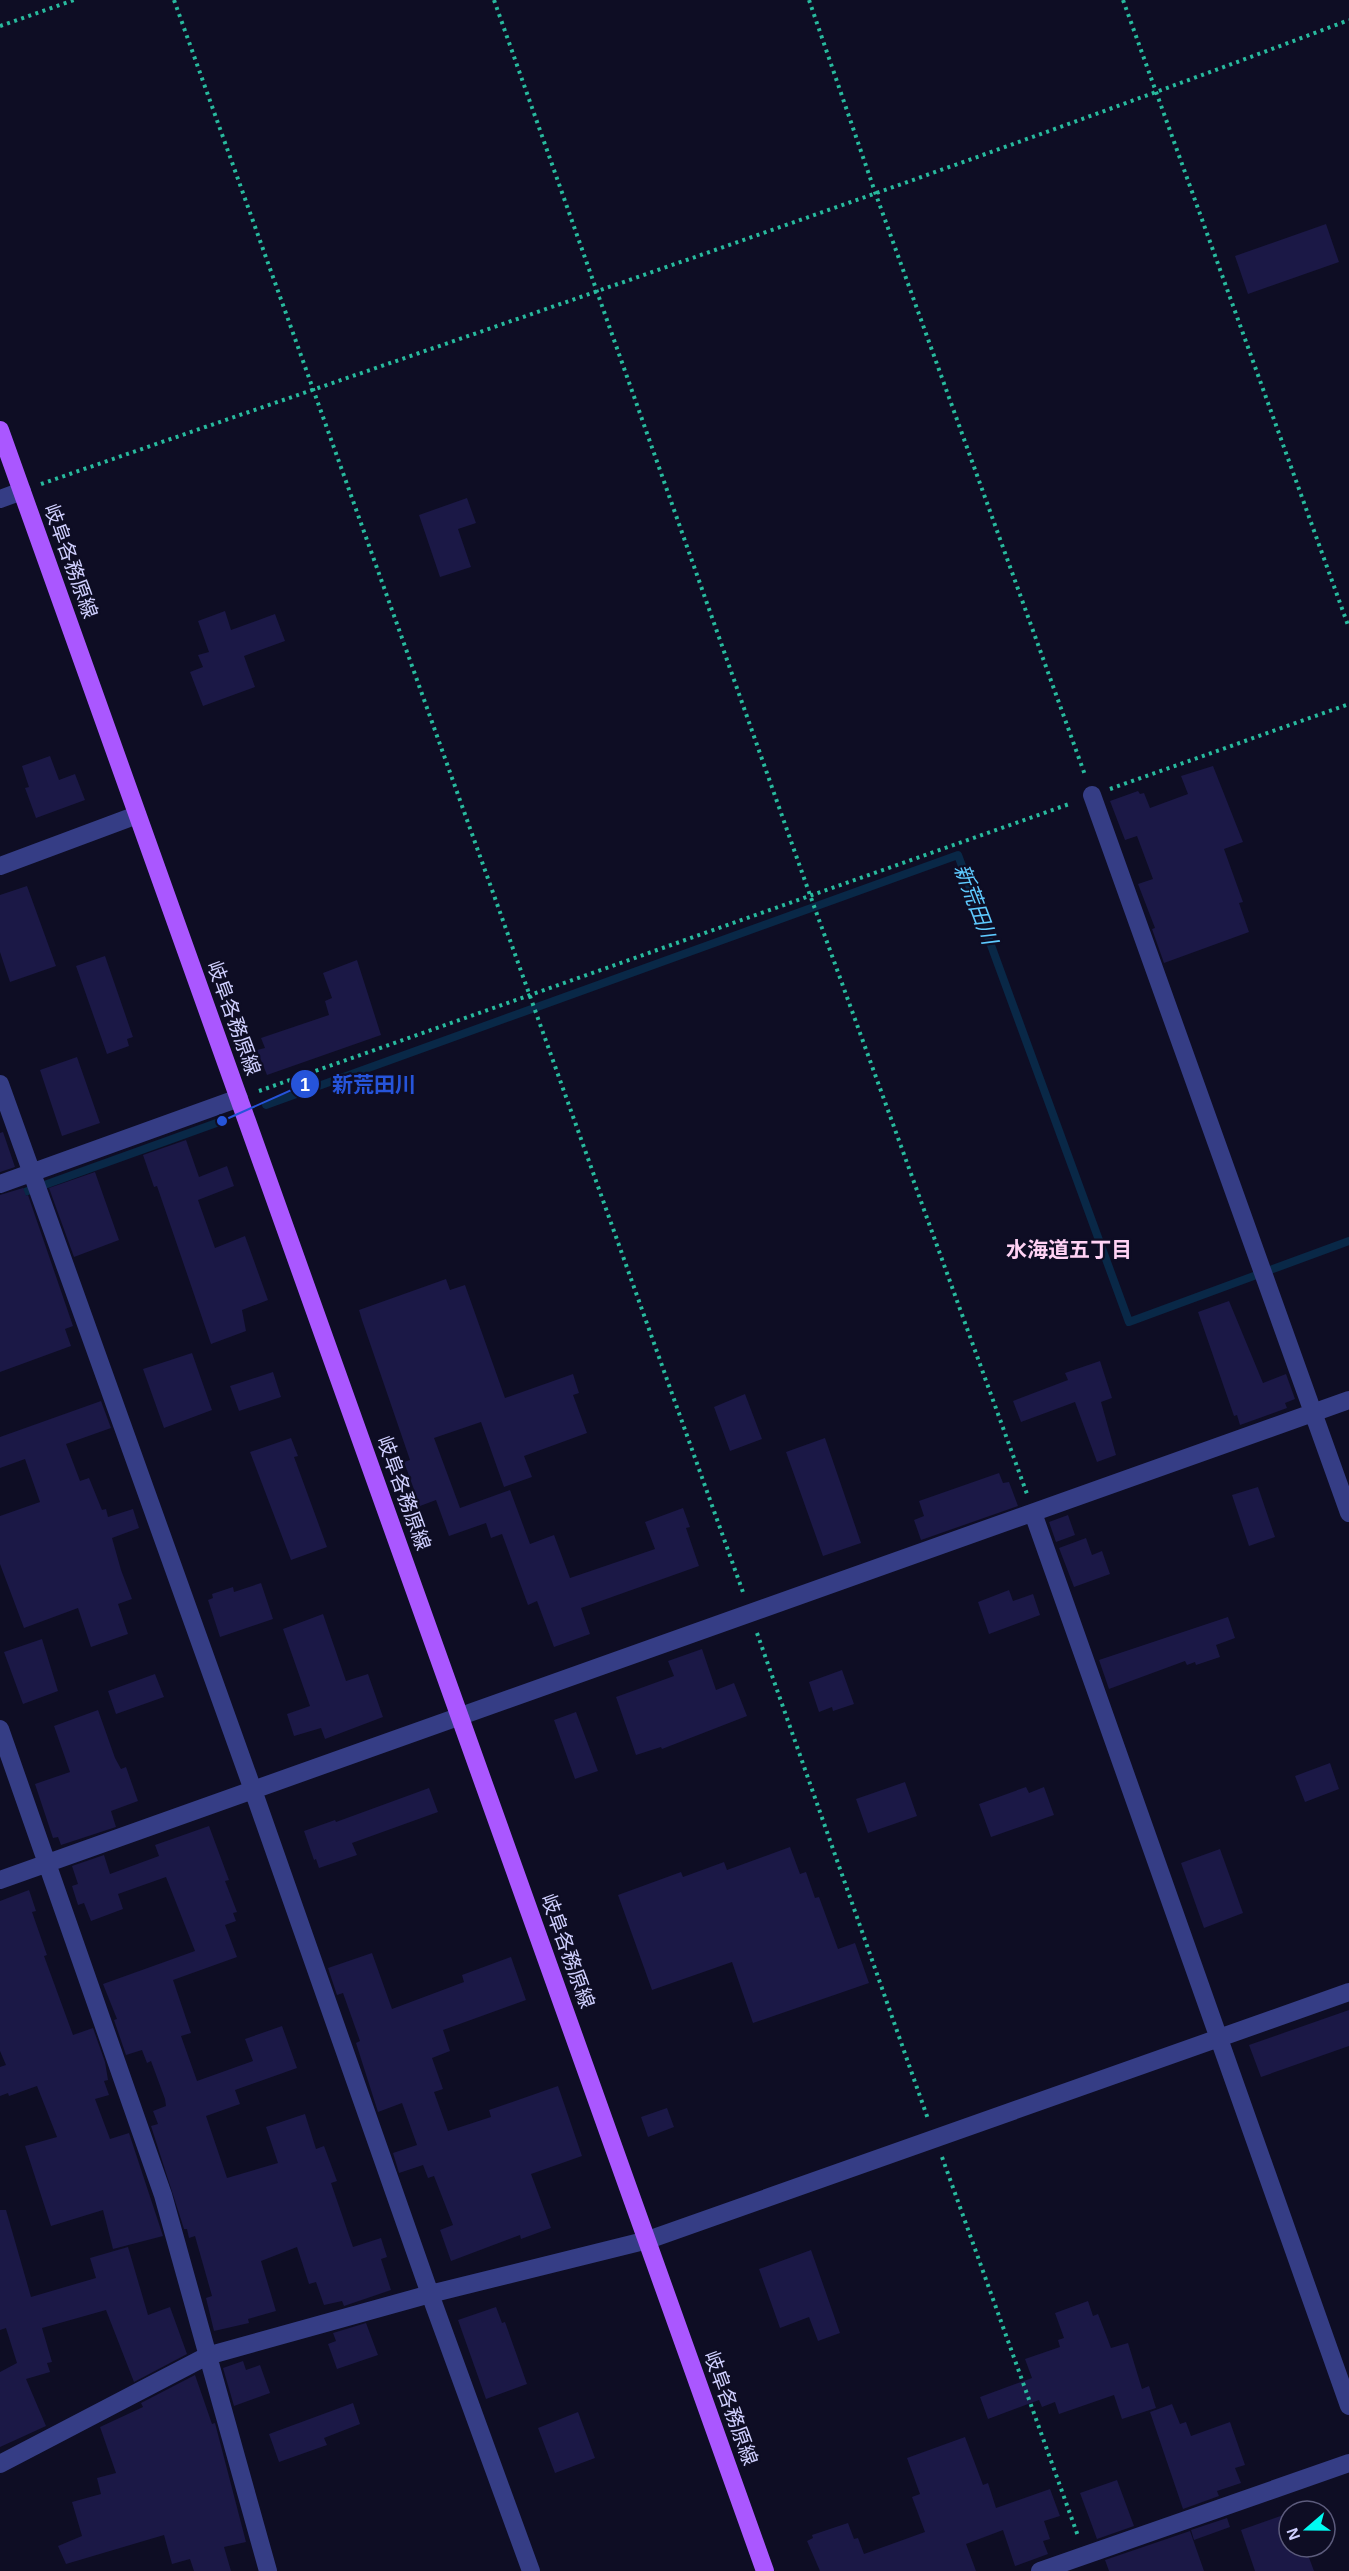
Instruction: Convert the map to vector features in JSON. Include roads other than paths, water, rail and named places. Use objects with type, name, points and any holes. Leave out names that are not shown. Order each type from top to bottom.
[{"type":"main road","name":"岐阜各務原線","points":[[0,430],[765,2571]]},
{"type":"street","points":[[0,499],[22,490]]},
{"type":"street","points":[[1092,795],[1349,1513]]},
{"type":"street","points":[[0,866],[137,815]]},
{"type":"street","points":[[0,1084],[253,1790],[430,2294],[531,2571]]},
{"type":"street","points":[[0,1184],[238,1098]]},
{"type":"street","points":[[0,1880],[1349,1400]]},
{"type":"street","points":[[1033,1513],[1349,2406]]},
{"type":"street","points":[[0,1729],[163,2195],[268,2571]]},
{"type":"street","points":[[0,2464],[207,2356],[430,2294],[648,2240],[1349,1992]]},
{"type":"street","points":[[1040,2571],[1349,2463]]},
{"type":"waterway","name":"新荒田川","points":[[266,1105],[958,855],[1129,1322],[1349,1241]]},
{"type":"waterway","name":"新荒田川","points":[[0,1201],[222,1121]]},
{"type":"place","name":"新荒田川","points":[[222,1121]]},
{"type":"district","name":"水海道五丁目","points":[[1069,1249]]}]
